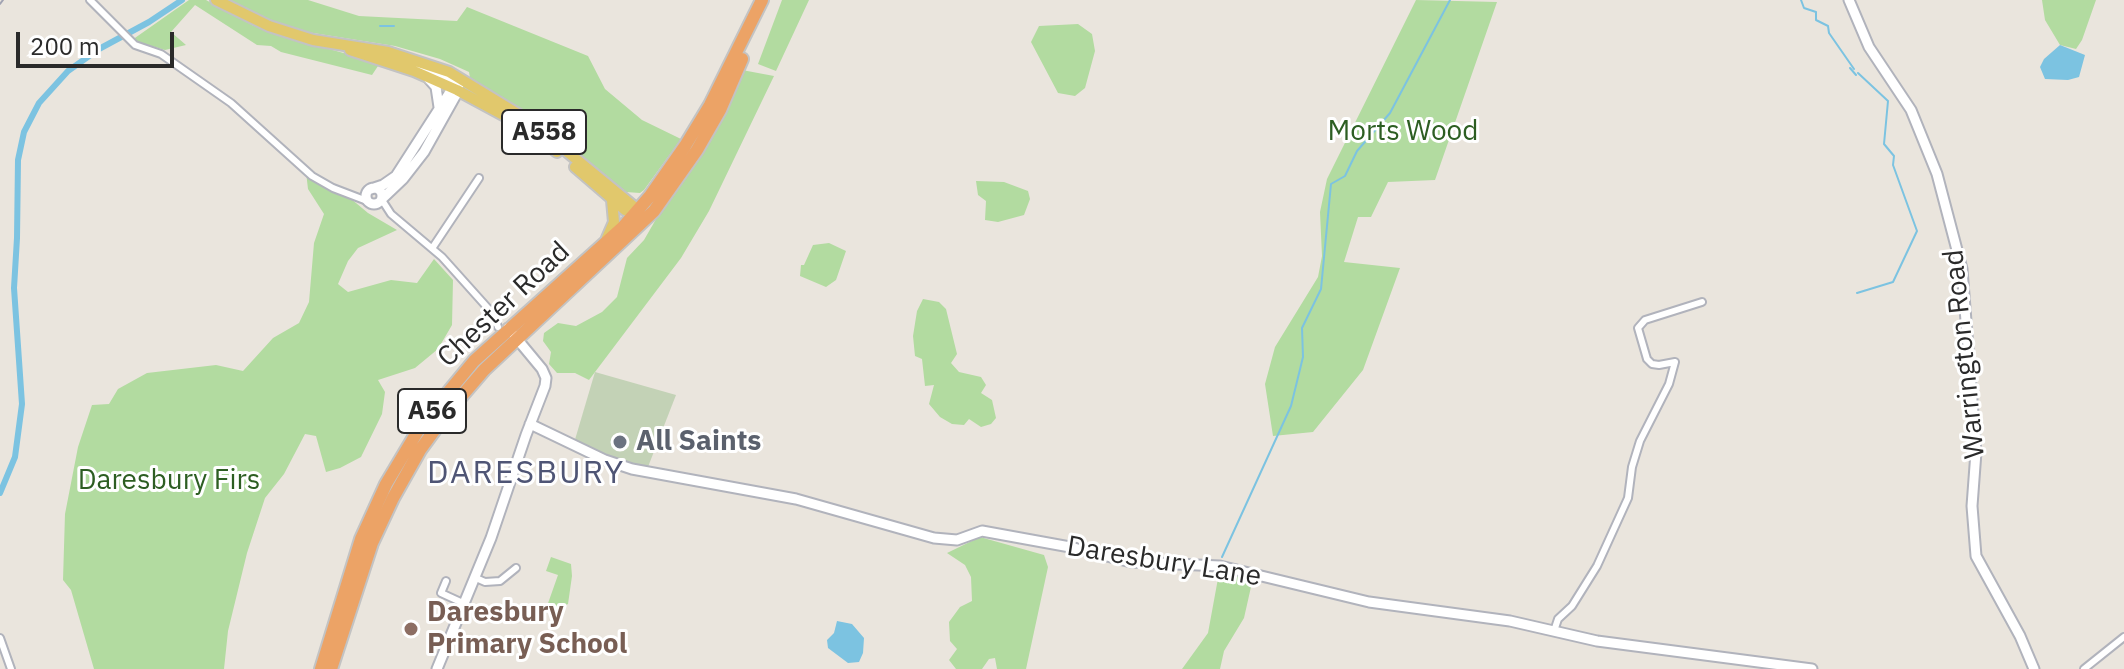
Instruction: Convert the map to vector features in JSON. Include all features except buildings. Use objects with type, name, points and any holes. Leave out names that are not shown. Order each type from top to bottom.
[{"type":"highway","name":"Chester Road","points":[[331,669],[372,543],[400,484],[507,331],[654,211],[697,150],[722,106],[764,0]]},
{"type":"highway","name":"Chester Road","points":[[321,669],[361,539],[400,458],[445,394],[507,331],[637,214],[675,162],[710,105],[764,0]]},
{"type":"main road","name":"A558","points":[[216,0],[269,26],[336,44],[456,88],[536,135],[637,214]]},
{"type":"main road","name":"Warrington Road","points":[[1849,0],[1869,47],[1911,110],[1937,174],[1962,269],[1976,452],[1972,506],[1976,556],[2020,636],[2034,669]]},
{"type":"main road","name":"A558","points":[[336,44],[388,52],[436,66],[470,83],[531,122],[611,193],[635,198],[650,196]]},
{"type":"main road","points":[[388,52],[447,78],[456,88]]},
{"type":"main road","points":[[426,77],[438,93],[444,111]]},
{"type":"main road","points":[[376,198],[403,179],[456,88],[470,83]]},
{"type":"main road","points":[[376,198],[383,185],[396,176],[444,111],[463,101],[482,104]]},
{"type":"main road","name":"A56","points":[[634,229],[637,214],[675,178]]},
{"type":"main road","points":[[602,246],[614,226],[611,193]]},
{"type":"main road","points":[[437,669],[476,578],[546,378],[542,369],[507,331]]},
{"type":"main road","name":"Daresbury Lane","points":[[530,424],[605,460],[632,469],[773,494],[934,538],[957,540],[982,531],[1131,562],[1220,566],[1369,602],[1501,620],[1597,641],[1812,669]]},
{"type":"street","points":[[90,0],[135,45],[161,54],[215,91],[257,124],[312,176],[333,188],[376,198],[433,247],[507,331]]},
{"type":"street","points":[[433,247],[475,192],[479,178]]},
{"type":"street","points":[[1554,631],[1558,619],[1572,606],[1597,566],[1628,498],[1632,467],[1640,441],[1669,384],[1675,362],[1652,364],[1647,359],[1638,328],[1645,320],[1702,302]]},
{"type":"street","points":[[476,578],[485,582],[500,581],[516,568]]},
{"type":"street","points":[[437,602],[446,581]]},
{"type":"street","points":[[441,593],[465,604]]},
{"type":"street","points":[[2084,669],[2124,637]]},
{"type":"street","points":[[0,638],[11,669]]},
{"type":"green space","points":[[189,0],[206,0],[252,25],[285,37],[380,63],[372,75],[281,52],[271,46],[257,45],[195,5],[171,32],[186,45],[165,50],[132,40]]},
{"type":"green space","points":[[223,0],[308,0],[359,16],[457,21],[467,7],[588,56],[605,89],[642,120],[681,139],[644,190],[640,193],[626,192],[548,129],[470,78],[469,72],[440,59],[395,46],[269,26]]},
{"type":"green space","points":[[782,0],[809,0],[776,71],[758,64]]},
{"type":"green space","name":"Morts Wood","points":[[1416,0],[1497,2],[1435,180],[1388,182],[1371,217],[1358,217],[1344,262],[1400,268],[1363,370],[1313,432],[1273,436],[1265,384],[1275,347],[1318,277],[1322,256],[1320,212],[1327,179]]},
{"type":"green space","points":[[2042,0],[2096,0],[2076,49],[2060,45],[2045,20]]},
{"type":"green space","points":[[1078,24],[1092,34],[1095,51],[1085,88],[1075,96],[1058,93],[1031,42],[1039,26]]},
{"type":"green space","points":[[742,70],[774,76],[709,211],[681,258],[589,380],[575,373],[557,373],[549,364],[551,352],[543,341],[544,333],[558,323],[576,326],[602,312],[617,297],[627,258],[644,240]]},
{"type":"green space","name":"Daresbury Firs","points":[[306,172],[344,193],[368,213],[397,230],[358,248],[348,261],[338,284],[348,292],[391,280],[417,283],[434,259],[453,280],[452,325],[438,349],[415,368],[378,380],[385,392],[382,414],[361,457],[326,472],[316,436],[305,434],[284,474],[265,498],[247,553],[228,631],[224,669],[94,669],[71,590],[63,580],[65,514],[78,447],[92,405],[109,404],[118,389],[147,373],[216,365],[243,371],[273,338],[299,323],[309,302],[314,243],[324,214],[308,189]]},
{"type":"green space","points":[[976,181],[1004,182],[1028,191],[1030,199],[1024,215],[998,222],[985,220],[986,201],[978,195]]},
{"type":"green space","points":[[829,243],[846,251],[836,280],[826,287],[800,276],[801,265],[804,265],[813,245]]},
{"type":"green space","points":[[923,299],[939,302],[946,309],[957,354],[951,363],[959,372],[981,377],[986,385],[981,393],[992,400],[996,418],[991,424],[981,427],[969,419],[964,425],[952,424],[940,417],[929,404],[934,385],[925,386],[922,359],[915,356],[913,336],[917,311]]},
{"type":"green space","points":[[595,372],[676,395],[646,472],[574,443]]},
{"type":"green space","points":[[980,537],[1044,555],[1048,567],[1026,669],[997,669],[995,658],[989,659],[982,669],[956,669],[949,660],[957,649],[950,641],[949,622],[960,607],[972,601],[971,577],[965,565],[947,553]]},
{"type":"green space","points":[[551,557],[571,564],[572,576],[568,604],[555,610],[546,609],[558,575],[546,571]]},
{"type":"green space","points":[[1219,573],[1253,578],[1244,618],[1224,651],[1220,669],[1182,669],[1208,633]]},
{"type":"water","points":[[2060,45],[2085,55],[2079,77],[2045,79],[2040,67],[2044,59]]},
{"type":"water","points":[[837,621],[852,624],[864,638],[859,662],[848,663],[828,648],[827,640],[834,633]]},
{"type":"waterway","points":[[0,493],[15,457],[22,404],[14,288],[18,160],[24,132],[39,103],[68,71],[182,0]]},
{"type":"waterway","points":[[1222,557],[1291,406],[1303,357],[1302,328],[1321,289],[1331,184],[1345,176],[1357,151],[1390,113],[1450,0]]},
{"type":"waterway","points":[[1801,0],[1804,8],[1816,12],[1816,20],[1828,26],[1829,33],[1854,69]]},
{"type":"waterway","points":[[380,26],[394,26]]},
{"type":"waterway","points":[[1850,68],[1856,75]]},
{"type":"waterway","points":[[1857,293],[1893,282],[1917,231],[1893,165],[1894,156],[1884,144],[1888,101],[1858,73]]},
{"type":"railway","points":[[0,4],[3,0]]},
{"type":"place","name":"All Saints","points":[[620,442]]},
{"type":"place","name":"Daresbury Primary School","points":[[411,629]]},
{"type":"district","name":"DARESBURY","points":[[526,474]]}]
